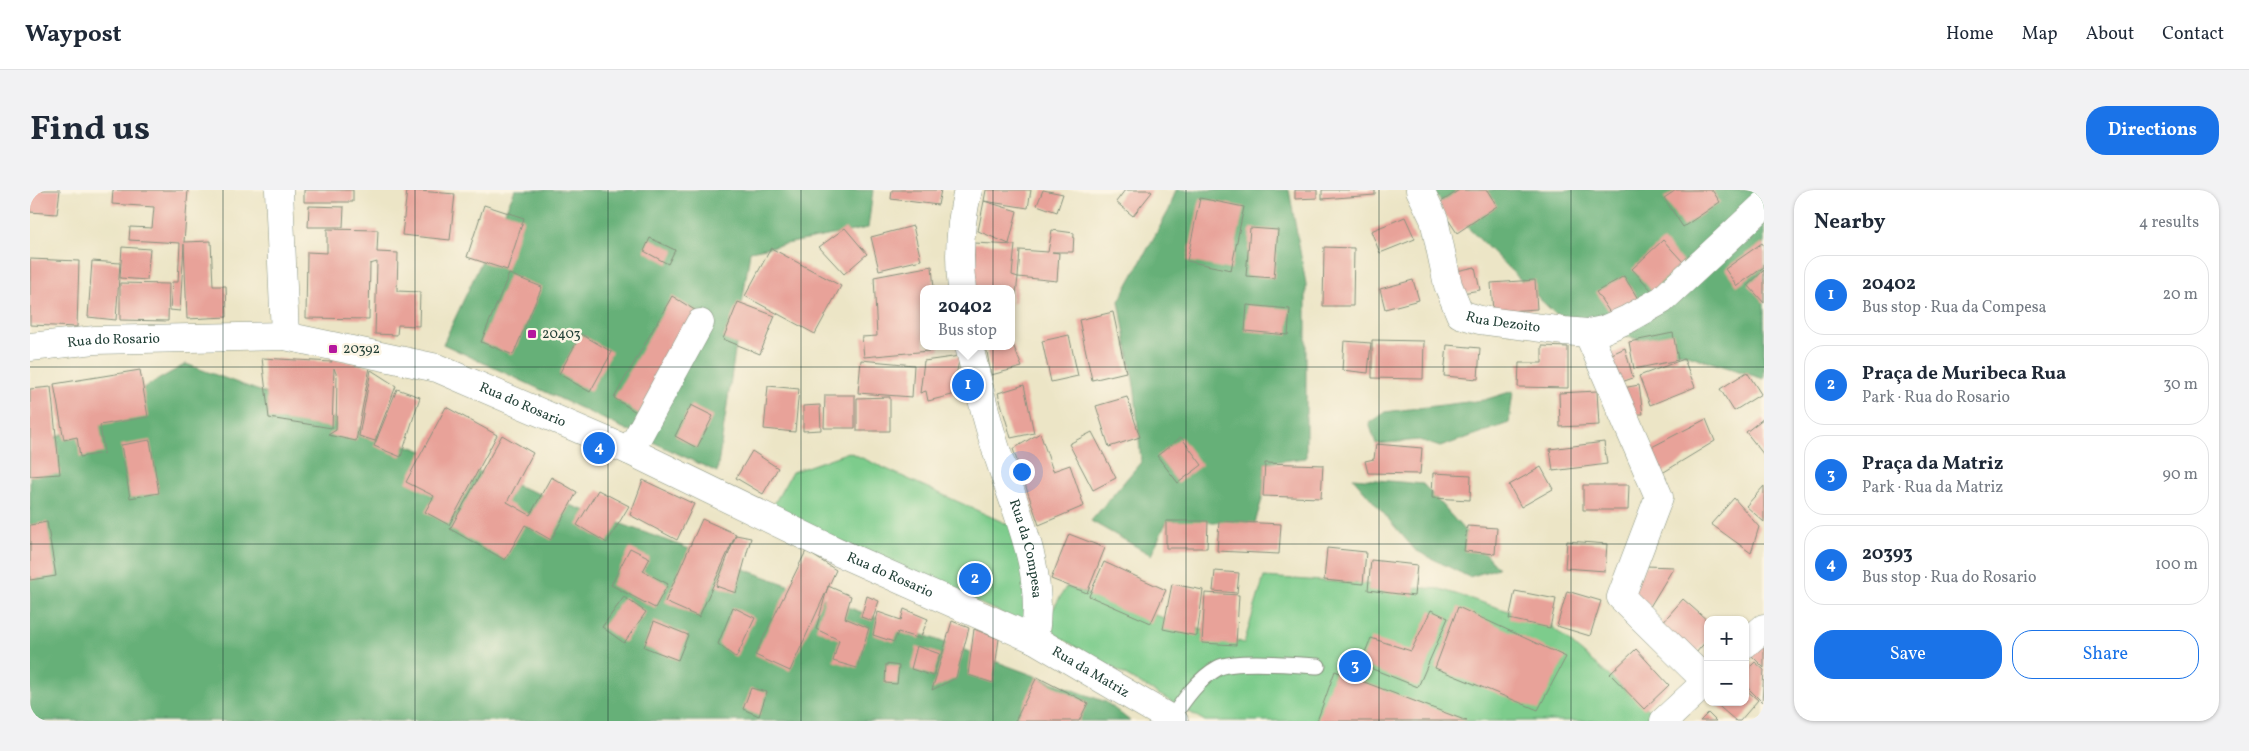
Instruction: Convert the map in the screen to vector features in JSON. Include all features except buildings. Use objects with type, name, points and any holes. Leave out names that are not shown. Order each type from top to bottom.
[{"type":"street","points":[[279,190],[285,336]]},
{"type":"street","points":[[962,285],[959,261],[963,212],[968,190]]},
{"type":"street","name":"Rua Dezoito","points":[[1420,190],[1434,219],[1448,285],[1460,314],[1480,320],[1588,334],[1628,319],[1662,300],[1764,205]]},
{"type":"street","points":[[630,451],[700,323]]},
{"type":"street","points":[[1588,334],[1659,497],[1621,597],[1704,677]]},
{"type":"street","name":"Rua do Rosario","points":[[30,347],[95,340],[285,336],[437,368],[630,451],[838,552],[1034,639]]},
{"type":"street","name":"Rua da Compesa","points":[[970,350],[995,447],[1027,536],[1035,584],[1036,628],[1034,639]]},
{"type":"street","points":[[1749,641],[1764,628]]},
{"type":"street","name":"Rua da Matriz","points":[[1034,639],[1173,720]]},
{"type":"street","points":[[1664,721],[1704,683]]},
{"type":"lane","points":[[1173,720],[1197,684],[1219,667],[1258,663],[1318,666]]},
{"type":"green space","points":[[515,190],[873,190],[868,228],[750,251],[717,472],[443,344]]},
{"type":"green space","points":[[1176,190],[1289,190],[1306,284],[1306,458],[1265,463],[1263,496],[1255,523],[1167,521],[1151,555],[1091,521],[1141,462],[1135,391],[1119,301],[1169,210]]},
{"type":"green space","points":[[1430,190],[1764,190],[1764,379],[1554,313]]},
{"type":"green space","points":[[186,364],[1106,702],[1130,721],[30,721],[30,452]]},
{"type":"green space","points":[[1513,391],[1509,423],[1440,447],[1419,440],[1376,444],[1369,423],[1385,412],[1484,400]]},
{"type":"green space","points":[[849,452],[1020,530],[1033,627],[806,526],[773,506],[792,472]]},
{"type":"green space","points":[[1353,478],[1423,484],[1498,568],[1469,577],[1415,550]]},
{"type":"green space","points":[[1264,577],[1440,589],[1549,624],[1659,719],[1658,721],[1205,721],[1054,634],[1052,611],[1066,587],[1244,643]]},
{"type":"place","name":"20403","points":[[532,334]]},
{"type":"place","name":"20392","points":[[333,349]]},
{"type":"place","name":"20402","points":[[968,385]]},
{"type":"place","name":"20393","points":[[599,448]]},
{"type":"place","name":"Praça de Muribeca Rua","points":[[975,579]]},
{"type":"place","name":"Praça da Matriz","points":[[1355,666]]}]
